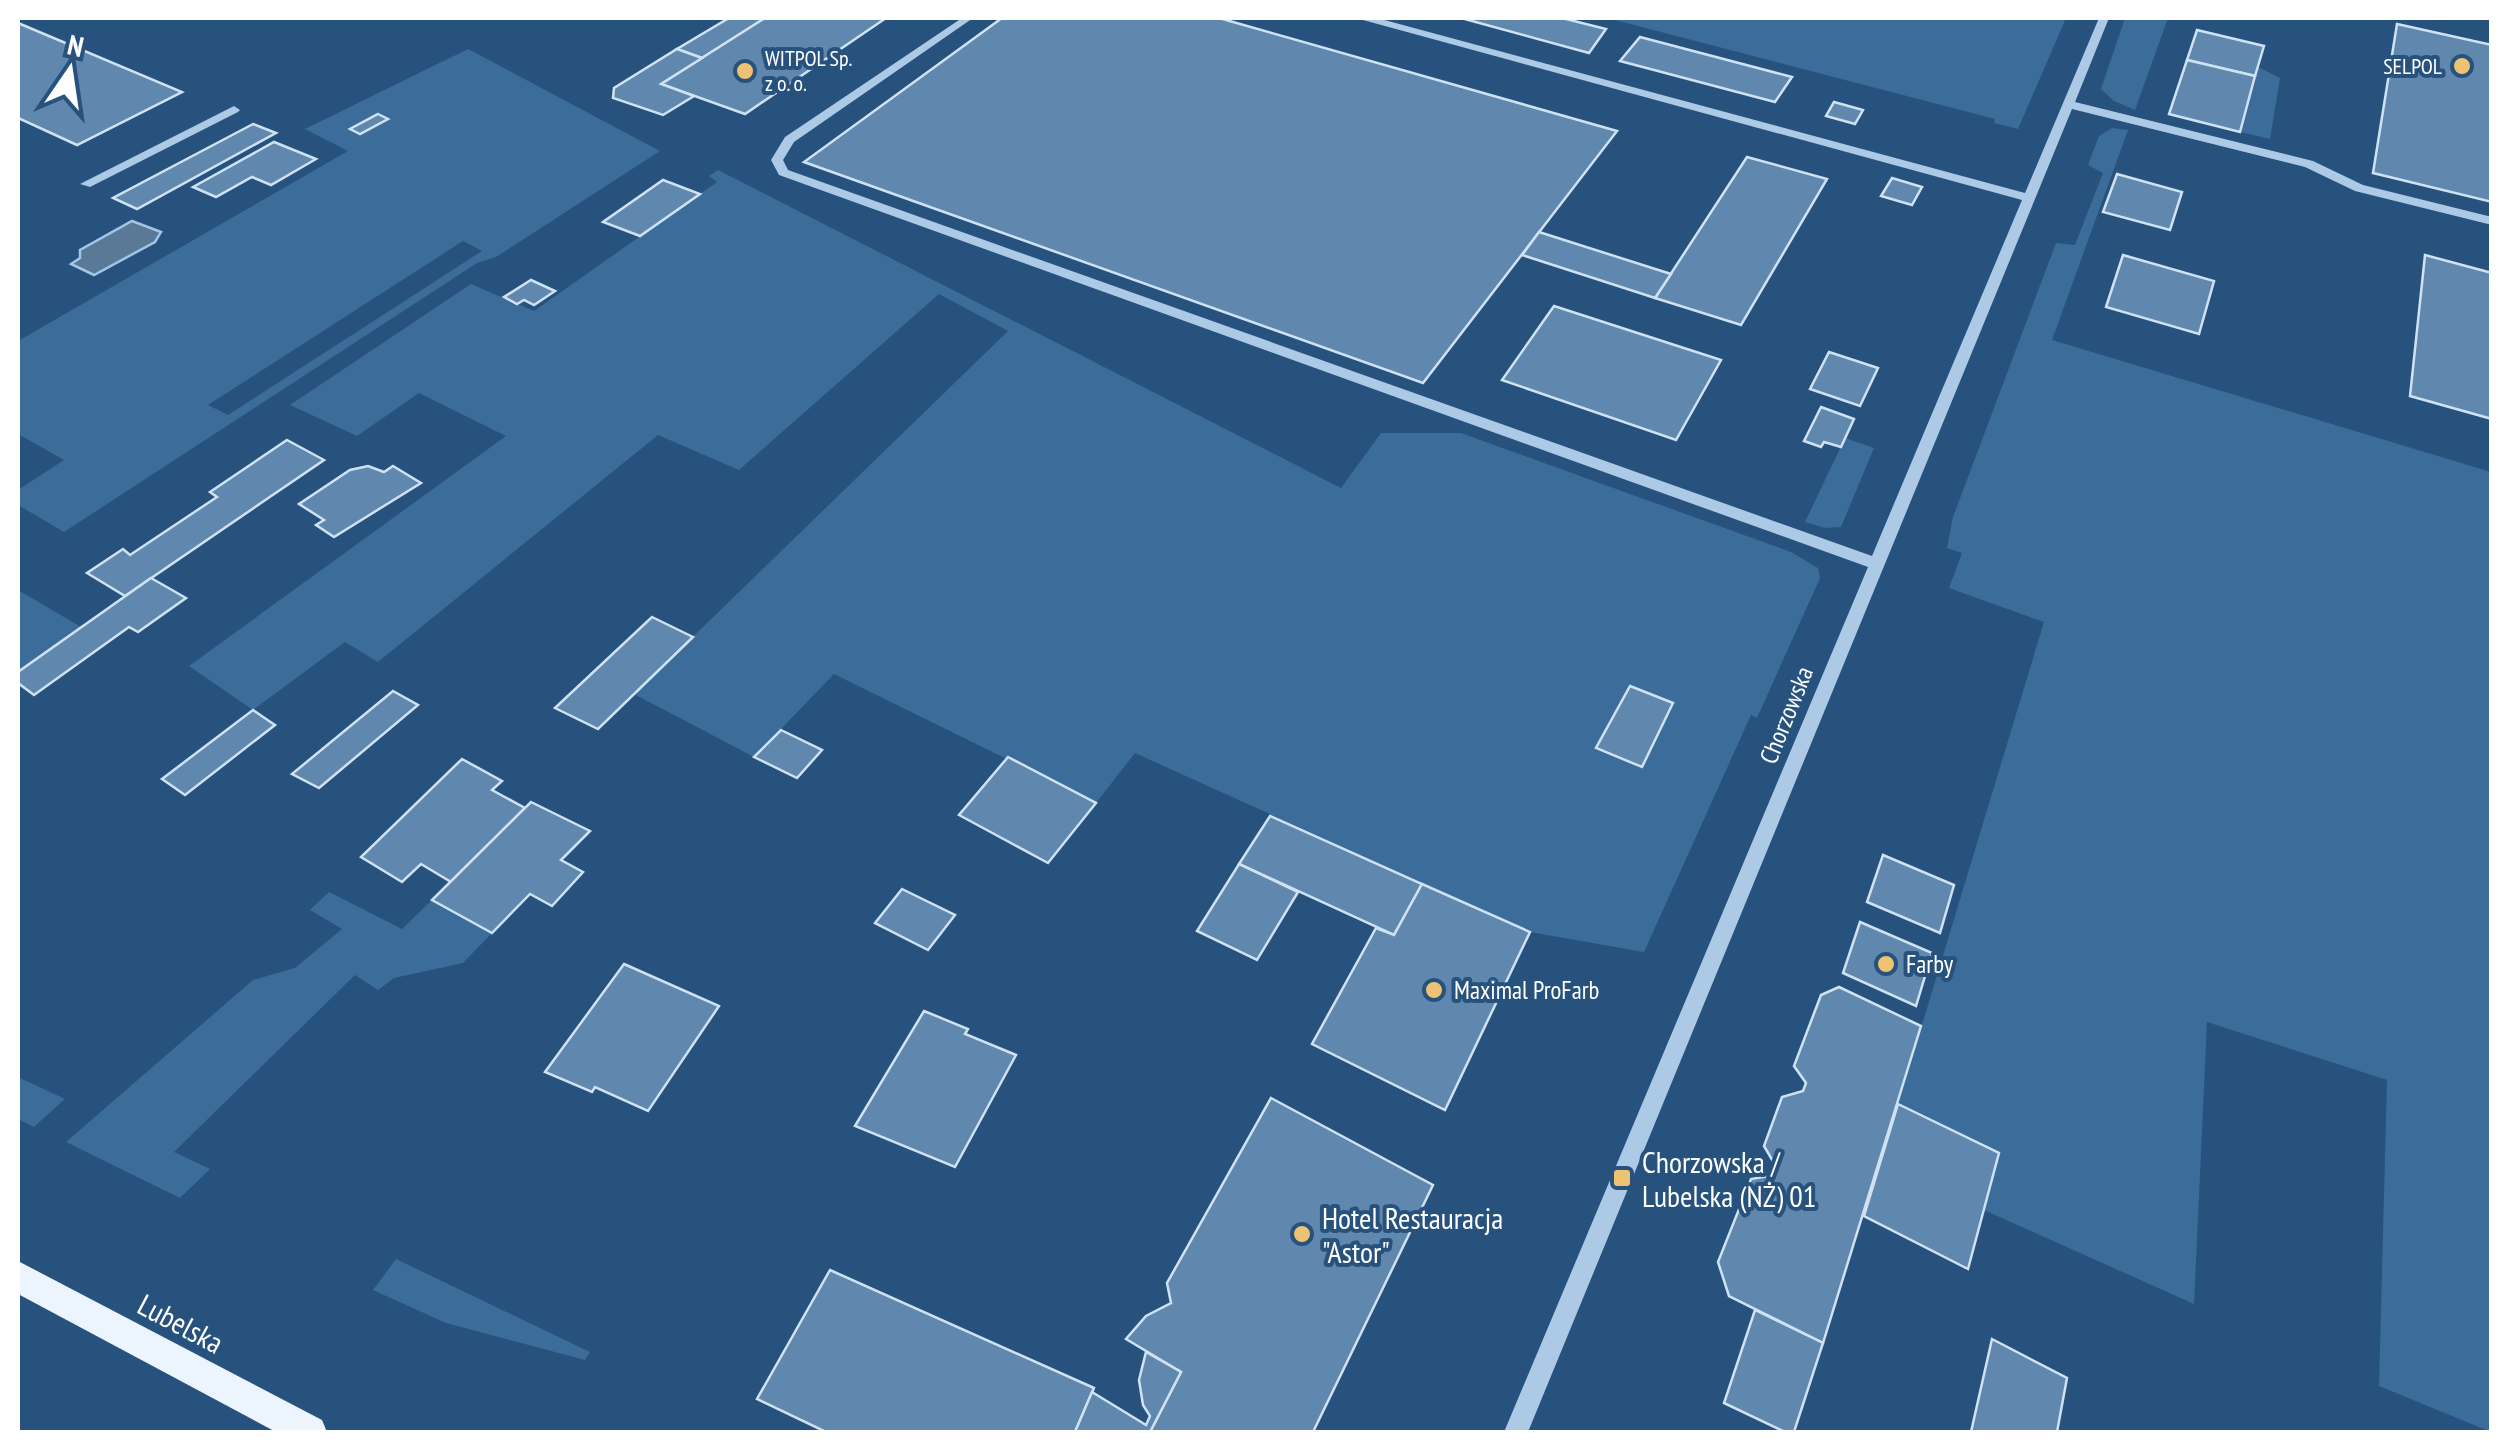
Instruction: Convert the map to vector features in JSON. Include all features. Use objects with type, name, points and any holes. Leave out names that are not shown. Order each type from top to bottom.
[{"type":"main road","name":"Lubelska","points":[[18,1277],[310,1432]]},
{"type":"street","points":[[968,18],[790,140],[777,160],[782,172],[1876,564]]},
{"type":"street","points":[[1367,18],[2028,198]]},
{"type":"street","name":"Chorzowska","points":[[1516,1432],[2104,18]]},
{"type":"street","points":[[2068,104],[2309,164],[2359,188],[2492,221]]},
{"type":"street","points":[[86,184],[234,110]]},
{"type":"shaded area","points":[[1607,18],[2066,18],[2018,129],[1994,123],[1995,119]]},
{"type":"shaded area","points":[[2125,18],[2168,18],[2135,110],[2114,101],[2101,89]]},
{"type":"shaded area","points":[[468,49],[660,151],[496,257],[477,263],[64,532],[18,505],[18,490],[64,460],[18,434],[18,341],[348,151],[305,129]],"holes":[[[463,241],[482,251],[228,415],[208,405]]]},
{"type":"shaded area","points":[[2258,67],[2280,78],[2270,139],[2240,132]]},
{"type":"shaded area","points":[[2112,128],[2128,130],[2052,340],[2491,472],[2491,1432],[2379,1386],[2387,1080],[2207,1022],[2194,1304],[1984,1210],[1998,1153],[1898,1104],[2044,622],[1949,588],[1962,553],[1947,548],[1953,517],[2056,243],[2075,245],[2103,173],[2088,165],[2099,136]]},
{"type":"shaded area","points":[[718,170],[1341,488],[1381,433],[1461,433],[1791,552],[1818,568],[1820,578],[1757,718],[1751,715],[1644,952],[1530,932],[1135,753],[1096,803],[834,674],[754,757],[634,694],[1008,331],[939,294],[739,470],[658,435],[378,662],[345,642],[253,710],[189,666],[506,436],[419,393],[357,436],[290,405],[471,284],[534,311],[717,182],[709,176]]},
{"type":"shaded area","points":[[132,221],[161,232],[155,242],[94,275],[71,264],[80,258],[80,250]]},
{"type":"shaded area","points":[[1845,438],[1874,448],[1841,527],[1825,528],[1805,522]]},
{"type":"shaded area","points":[[18,590],[81,627],[18,672]]},
{"type":"shaded area","points":[[329,892],[402,929],[432,900],[492,933],[463,963],[394,978],[378,990],[355,975],[174,1152],[210,1169],[180,1198],[66,1142],[253,980],[295,968],[342,929],[310,910]]},
{"type":"shaded area","points":[[18,1077],[65,1099],[34,1127],[18,1119]]},
{"type":"shaded area","points":[[396,1259],[590,1352],[585,1360],[446,1323],[373,1290]]},
{"type":"building","points":[[729,18],[765,18],[702,58],[677,49]]},
{"type":"building","name":"WITPOL Sp. z o. o.","points":[[765,18],[886,18],[745,114],[661,84]]},
{"type":"building","points":[[1002,18],[1219,18],[1617,131],[1423,383],[804,162]]},
{"type":"building","points":[[1461,18],[1562,18],[1606,29],[1589,53]]},
{"type":"building","points":[[18,23],[182,92],[77,145],[18,118]]},
{"type":"building","points":[[2397,24],[2492,45],[2492,202],[2373,173]]},
{"type":"building","points":[[2197,30],[2264,46],[2255,76],[2187,60]]},
{"type":"building","points":[[1640,37],[1792,77],[1775,102],[1620,61]]},
{"type":"building","points":[[677,49],[702,58],[661,84],[694,96],[663,115],[613,98],[614,88]]},
{"type":"building","points":[[2187,60],[2255,76],[2240,132],[2169,114]]},
{"type":"building","points":[[1834,102],[1863,110],[1855,124],[1826,116]]},
{"type":"building","points":[[378,114],[388,119],[360,134],[350,129]]},
{"type":"building","points":[[253,124],[276,133],[137,209],[113,198]]},
{"type":"building","points":[[274,142],[316,159],[271,185],[252,177],[216,197],[193,187]]},
{"type":"building","points":[[1747,157],[1827,179],[1741,325],[1655,298]]},
{"type":"building","points":[[2117,174],[2182,192],[2170,230],[2103,212]]},
{"type":"building","points":[[1892,178],[1922,187],[1912,205],[1881,196]]},
{"type":"building","points":[[663,180],[700,194],[640,236],[603,222]]},
{"type":"building","points":[[1539,232],[1671,274],[1655,298],[1522,255]]},
{"type":"building","points":[[2123,255],[2214,281],[2199,334],[2106,307]]},
{"type":"building","points":[[2425,255],[2492,273],[2492,419],[2410,396]]},
{"type":"building","points":[[531,280],[555,291],[534,305],[524,300],[517,304],[504,297]]},
{"type":"building","points":[[1554,306],[1721,360],[1676,440],[1502,380]]},
{"type":"building","points":[[1829,352],[1878,368],[1860,406],[1810,389]]},
{"type":"building","points":[[1821,407],[1854,419],[1841,447],[1824,442],[1821,447],[1804,441]]},
{"type":"building","points":[[287,440],[324,460],[125,596],[87,573],[123,549],[130,555],[217,497],[210,492]]},
{"type":"building","points":[[368,466],[384,472],[393,466],[421,483],[334,537],[316,525],[324,520],[299,504],[350,470]]},
{"type":"building","points":[[151,578],[186,598],[138,632],[129,627],[34,695],[18,683],[18,672]]},
{"type":"building","points":[[652,617],[693,637],[598,729],[555,708]]},
{"type":"building","points":[[1630,686],[1673,703],[1642,767],[1596,748]]},
{"type":"building","points":[[393,691],[418,705],[319,788],[292,774]]},
{"type":"building","points":[[253,710],[275,725],[185,795],[162,779]]},
{"type":"building","points":[[781,730],[822,750],[797,778],[754,757]]},
{"type":"building","points":[[1008,757],[1096,803],[1048,863],[959,815]]},
{"type":"building","points":[[462,759],[502,781],[492,790],[525,808],[451,882],[421,864],[402,882],[361,857]]},
{"type":"building","points":[[531,802],[590,831],[561,860],[583,872],[552,906],[530,894],[492,933],[432,900]]},
{"type":"building","points":[[1270,816],[1422,884],[1394,935],[1239,864]]},
{"type":"building","points":[[1883,855],[1954,885],[1940,933],[1867,902]]},
{"type":"building","points":[[1239,864],[1298,892],[1257,960],[1197,931]]},
{"type":"building","points":[[1422,884],[1530,932],[1445,1110],[1312,1044],[1376,928],[1394,935]]},
{"type":"building","points":[[902,889],[955,915],[928,950],[875,923]]},
{"type":"building","points":[[1860,922],[1932,953],[1916,1006],[1843,973]]},
{"type":"building","points":[[624,964],[719,1006],[648,1111],[595,1087],[592,1092],[545,1072]]},
{"type":"building","points":[[1839,987],[1921,1026],[1823,1343],[1729,1296],[1718,1262],[1751,1179],[1774,1175],[1777,1168],[1764,1146],[1782,1097],[1803,1091],[1806,1083],[1794,1066],[1821,995]]},
{"type":"building","points":[[924,1011],[968,1029],[965,1034],[1016,1055],[955,1167],[855,1126]]},
{"type":"building","name":"Hotel Restauracja \"Astor\"","points":[[1271,1098],[1433,1185],[1313,1432],[1150,1432],[1181,1372],[1126,1339],[1146,1316],[1171,1303],[1167,1283]]},
{"type":"building","points":[[1898,1104],[1999,1153],[1968,1269],[1864,1216]]},
{"type":"building","points":[[830,1270],[1094,1388],[1075,1432],[826,1432],[757,1399]]},
{"type":"building","points":[[1755,1310],[1823,1343],[1794,1432],[1785,1432],[1724,1403]]},
{"type":"building","points":[[1992,1339],[2067,1378],[2057,1432],[1971,1432]]},
{"type":"building","points":[[1146,1352],[1181,1372],[1150,1432],[1075,1432],[1092,1392],[1146,1425],[1150,1416],[1143,1405],[1139,1380]]},
{"type":"place","name":"SELPOL","points":[[2462,66]]},
{"type":"place","name":"WITPOL Sp. z o. o.","points":[[745,71]]},
{"type":"place","name":"Farby","points":[[1886,964]]},
{"type":"place","name":"Maximal ProFarb","points":[[1434,990]]},
{"type":"place","name":"Chorzowska / Lubelska (NŻ) 01","points":[[1622,1178]]},
{"type":"place","name":"Hotel Restauracja \"Astor\"","points":[[1302,1234]]}]
